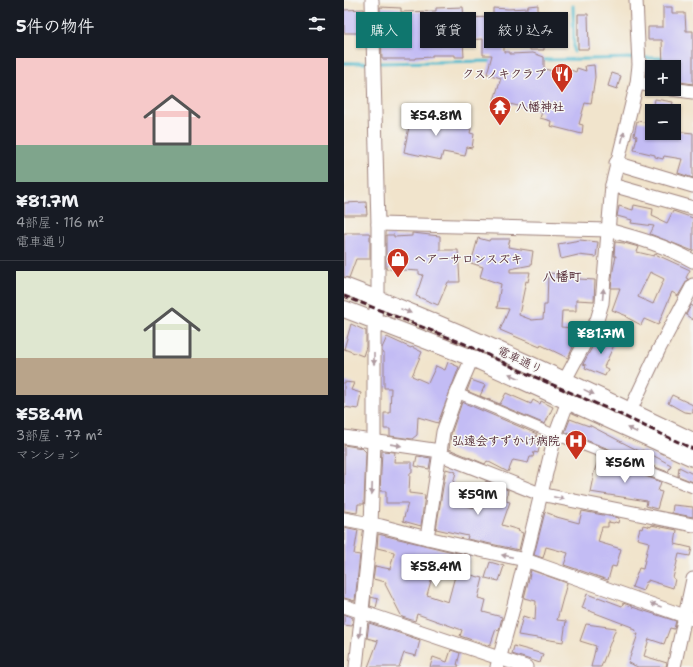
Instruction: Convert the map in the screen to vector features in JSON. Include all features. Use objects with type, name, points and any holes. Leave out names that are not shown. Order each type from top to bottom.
[{"type":"street","points":[[356,667],[371,524],[374,442],[374,320],[378,299],[378,224],[372,0]]},
{"type":"street","points":[[564,380],[597,320],[602,304],[612,184],[639,65],[637,50],[636,0]]},
{"type":"street","points":[[636,83],[645,85]]},
{"type":"street","points":[[681,90],[693,92]]},
{"type":"street","points":[[616,163],[693,186]]},
{"type":"street","points":[[612,184],[693,208]]},
{"type":"street","points":[[378,224],[608,230],[642,239],[679,253],[693,261]]},
{"type":"street","points":[[630,411],[659,349],[693,285]]},
{"type":"street","name":"電車通り","points":[[344,286],[471,337],[693,441]]},
{"type":"street","name":"電車通り","points":[[344,308],[472,358],[693,458]]},
{"type":"street","points":[[426,538],[443,432],[472,358]]},
{"type":"street","points":[[457,393],[556,435],[693,488]]},
{"type":"street","points":[[498,662],[540,494],[556,435],[568,401]]},
{"type":"street","points":[[344,437],[440,451],[444,456],[540,494],[693,525]]},
{"type":"street","points":[[344,519],[524,560],[689,617]]},
{"type":"street","points":[[674,667],[689,617],[693,579]]},
{"type":"street","points":[[344,606],[498,662],[526,667]]},
{"type":"building","points":[[538,5],[538,12],[493,12],[493,8],[528,8],[528,6]]},
{"type":"building","points":[[380,7],[401,8],[401,12],[380,12]]},
{"type":"building","points":[[463,7],[463,12],[420,12],[420,48],[463,48],[464,57],[455,57],[455,55],[432,55],[432,57],[415,59],[382,59],[382,48],[412,48],[412,12],[401,12],[436,11],[436,8]]},
{"type":"building","points":[[663,7],[672,7],[672,13],[685,13],[686,31],[693,31],[693,84],[681,82],[681,60],[663,60],[662,40],[648,40],[648,27],[663,27]]},
{"type":"building","points":[[364,9],[364,12],[356,12],[356,33],[344,33],[344,10]]},
{"type":"building","points":[[578,14],[588,14],[589,49],[578,49]]},
{"type":"building","points":[[484,17],[484,48],[504,48],[504,52],[510,52],[510,54],[533,53],[544,57],[544,69],[558,72],[560,66],[576,72],[577,68],[586,71],[585,66],[594,65],[595,77],[591,104],[585,103],[579,124],[583,125],[582,134],[550,126],[551,121],[540,118],[542,112],[494,100],[501,78],[487,74],[492,55],[483,55],[483,39],[476,39],[476,18]]},
{"type":"building","points":[[530,48],[544,48],[544,50],[530,50]]},
{"type":"building","points":[[612,73],[621,76],[617,89],[608,86]]},
{"type":"building","points":[[655,99],[673,102],[673,104],[654,104]]},
{"type":"building","points":[[412,112],[447,119],[446,124],[471,129],[470,133],[474,134],[472,148],[467,147],[465,156],[443,152],[441,160],[404,152]]},
{"type":"building","points":[[637,121],[645,122],[645,140],[681,140],[681,132],[693,133],[693,178],[678,173],[682,159],[664,156],[663,159],[655,157],[655,155],[634,150],[637,136],[634,135]]},
{"type":"building","points":[[366,202],[367,215],[344,215],[344,203]]},
{"type":"building","points":[[634,205],[653,209],[652,216],[667,223],[673,211],[693,218],[693,251],[650,234],[654,226],[631,223],[632,220],[617,216],[619,206],[633,210]]},
{"type":"building","points":[[344,233],[369,233],[370,235],[370,259],[356,259],[349,278],[344,277]]},
{"type":"building","points":[[412,233],[440,236],[440,250],[458,250],[460,282],[448,282],[438,305],[416,296],[423,275],[419,274],[419,271],[386,269],[386,235],[394,235],[394,237],[412,236]]},
{"type":"building","points":[[478,238],[489,241],[490,239],[510,239],[508,247],[533,251],[531,265],[510,269],[510,272],[530,272],[528,282],[526,281],[519,315],[532,320],[543,319],[544,305],[547,305],[548,273],[561,274],[564,278],[595,280],[594,301],[576,300],[576,311],[562,311],[561,327],[572,328],[571,346],[573,347],[568,358],[541,345],[540,347],[500,330],[509,309],[497,308],[501,284],[480,277],[483,267],[471,263]]},
{"type":"building","points":[[580,240],[598,242],[596,257],[578,255],[561,259],[558,244]]},
{"type":"building","points":[[615,242],[624,243],[639,247],[637,252],[654,256],[655,254],[690,270],[686,278],[688,279],[678,296],[672,292],[658,325],[644,319],[641,325],[626,317],[627,316],[612,310],[620,288],[611,288],[616,256],[614,256]],"holes":[[[650,272],[664,279],[653,304],[638,297]]]},
{"type":"building","points":[[691,305],[693,306],[693,320],[686,315]]},
{"type":"building","points":[[351,324],[366,331],[366,347],[363,356],[344,349]]},
{"type":"building","points":[[609,331],[618,336],[604,367],[608,369],[605,376],[585,368],[586,365],[583,364],[595,342],[602,345]]},
{"type":"building","points":[[387,337],[422,352],[412,376],[428,383],[436,366],[445,370],[448,362],[459,367],[438,423],[418,417],[417,435],[412,439],[390,436],[390,429],[384,429],[384,413],[390,413],[391,388],[384,388],[384,353],[382,352],[382,348]]},
{"type":"building","points":[[471,380],[485,385],[480,396],[500,404],[506,393],[531,404],[533,400],[540,404],[541,401],[553,407],[545,424],[467,391]]},
{"type":"building","points":[[344,382],[354,383],[351,390],[361,393],[358,409],[344,407]]},
{"type":"building","points":[[672,395],[693,405],[693,413],[684,412],[668,403]]},
{"type":"building","points":[[462,402],[537,434],[535,443],[540,444],[538,453],[534,452],[533,457],[530,457],[528,463],[513,460],[508,472],[487,461],[485,464],[449,449],[451,434]]},
{"type":"building","points":[[570,419],[589,425],[641,452],[642,450],[671,465],[668,472],[565,432]]},
{"type":"building","points":[[344,445],[362,448],[366,452],[364,504],[358,504],[357,513],[344,511]]},
{"type":"building","points":[[382,451],[395,452],[394,462],[412,462],[409,493],[425,495],[421,526],[403,521],[408,503],[386,503],[386,491],[380,491]]},
{"type":"building","points":[[417,456],[431,458],[429,469],[415,466]]},
{"type":"building","points":[[599,458],[661,482],[658,491],[662,492],[657,509],[646,506],[647,501],[590,492],[594,472]]},
{"type":"building","points":[[679,467],[693,474],[693,482],[678,476]]},
{"type":"building","points":[[446,469],[456,472],[451,500],[463,503],[463,505],[479,509],[486,481],[508,490],[506,501],[510,502],[502,525],[519,530],[518,531],[523,533],[519,550],[467,539],[468,536],[436,529]]},
{"type":"building","points":[[673,505],[693,507],[693,517],[672,513]]},
{"type":"building","points":[[582,511],[619,518],[618,523],[608,522],[608,527],[602,527],[598,542],[621,549],[616,567],[612,566],[608,580],[564,565],[568,553],[546,547],[543,558],[534,555],[545,512],[553,516],[579,523]]},
{"type":"building","points":[[643,525],[677,530],[675,544],[692,548],[690,556],[679,554],[673,578],[675,579],[673,588],[648,580],[643,591],[632,587],[639,568],[643,569],[649,542],[637,539],[640,528],[642,529]]},
{"type":"building","points":[[344,527],[358,530],[354,554],[360,555],[355,601],[344,598]]},
{"type":"building","points":[[378,534],[470,556],[467,574],[483,578],[478,598],[486,600],[483,612],[502,617],[499,630],[496,629],[490,646],[460,636],[462,630],[417,614],[415,621],[402,617],[385,584],[386,582],[373,579],[375,566],[390,569],[394,552],[377,548]],"holes":[[[434,570],[455,576],[448,602],[427,595]]]},
{"type":"building","points":[[490,562],[504,566],[499,581],[485,578]]},
{"type":"building","points":[[531,570],[567,583],[557,620],[566,621],[563,642],[518,635],[523,616],[535,620],[536,601],[524,598]]},
{"type":"building","points":[[587,594],[622,606],[623,603],[676,621],[674,629],[670,628],[664,644],[649,639],[644,656],[667,663],[666,667],[638,667],[628,663],[638,634],[635,634],[636,630],[632,629],[632,627],[582,608]]},
{"type":"building","points":[[371,597],[378,599],[376,608],[370,606]]},
{"type":"building","points":[[344,614],[353,618],[352,626],[344,625]]},
{"type":"building","points":[[369,623],[420,640],[416,656],[404,653],[399,667],[368,667],[378,641],[367,638]]},
{"type":"building","points":[[586,624],[616,628],[601,667],[591,667],[596,646],[580,641]]},
{"type":"building","points":[[514,646],[543,654],[540,663],[512,654]]},
{"type":"building","points":[[451,650],[460,653],[457,665],[459,665],[458,667],[430,667],[433,657],[447,662]]},
{"type":"waterway","points":[[573,6],[574,52]]},
{"type":"waterway","points":[[542,60],[636,58]]},
{"type":"waterway","points":[[642,58],[666,58]]},
{"type":"waterway","points":[[378,63],[494,61]]},
{"type":"waterway","points":[[344,63],[370,63]]},
{"type":"railway","points":[[344,296],[465,344],[693,449]]},
{"type":"place","name":"クスノキクラブ","points":[[562,94]]},
{"type":"place","name":"八幡神社","points":[[500,126]]},
{"type":"place","name":"ヘアーサロンスズキ","points":[[398,278]]},
{"type":"place","name":"弘遠会すずかけ病院","points":[[576,460]]},
{"type":"district","name":"八幡町","points":[[562,276]]}]
